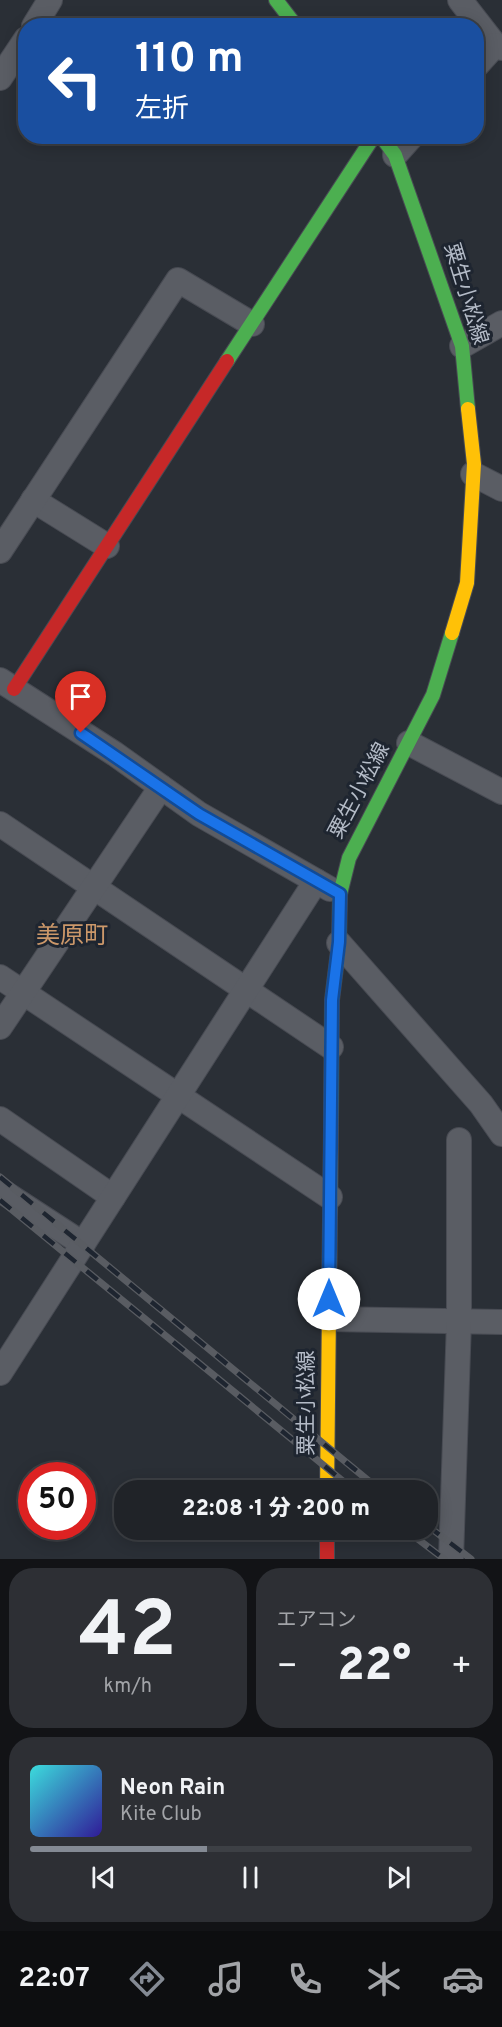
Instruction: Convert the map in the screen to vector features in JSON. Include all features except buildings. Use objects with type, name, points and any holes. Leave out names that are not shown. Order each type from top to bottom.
[{"type":"main road","points":[[276,0],[290,18]]},
{"type":"main road","points":[[7,684],[107,546],[369,144]]},
{"type":"main road","name":"粟生小松線","points":[[327,1480],[332,1000],[339,942],[340,894],[349,858],[434,695],[467,583],[473,474],[462,346],[388,146]]},
{"type":"main road","points":[[327,1540],[327,1559]]},
{"type":"street","points":[[39,18],[50,0]]},
{"type":"street","points":[[460,0],[475,18]]},
{"type":"street","points":[[484,28],[499,46],[484,59]]},
{"type":"street","points":[[0,78],[18,51]]},
{"type":"street","points":[[0,551],[178,280],[252,324]]},
{"type":"street","points":[[462,346],[502,323]]},
{"type":"street","points":[[473,474],[502,489]]},
{"type":"street","points":[[33,500],[107,546]]},
{"type":"street","points":[[7,684],[199,814],[340,894]]},
{"type":"street","points":[[409,743],[502,792]]},
{"type":"street","points":[[0,1027],[161,787]]},
{"type":"street","points":[[0,824],[331,1047]]},
{"type":"street","points":[[0,1373],[316,881]]},
{"type":"street","points":[[339,942],[481,1104],[502,1134]]},
{"type":"street","points":[[0,977],[330,1197]]},
{"type":"street","points":[[0,1119],[113,1197]]},
{"type":"street","points":[[451,1559],[459,1321],[459,1140]]},
{"type":"street","points":[[0,1190],[83,1244]]},
{"type":"street","points":[[329,1319],[502,1322]]},
{"type":"railway","points":[[0,1177],[368,1480]]},
{"type":"railway","points":[[0,1200],[342,1480]]},
{"type":"railway","points":[[438,1534],[471,1559]]},
{"type":"railway","points":[[419,1540],[444,1559]]},
{"type":"traffic: fast","points":[[276,0],[290,18]]},
{"type":"traffic: fast","points":[[227,361],[369,144]]},
{"type":"traffic: fast","points":[[387,144],[395,155],[462,346],[468,409]]},
{"type":"traffic: fast","points":[[331,1128],[332,1000],[339,943],[340,894],[349,858],[433,695],[452,633]]},
{"type":"traffic: slow","points":[[452,633],[467,583],[474,464],[468,409]]},
{"type":"traffic: slow","points":[[327,1480],[331,1128]]},
{"type":"traffic: jam","points":[[14,689],[227,361]]},
{"type":"traffic: jam","points":[[327,1540],[327,1559]]},
{"type":"district","name":"美原町","points":[[72,937]]},
{"type":"route","points":[[81,733],[115,754],[199,814],[340,894],[339,942],[332,1000],[329,1299]]}]
